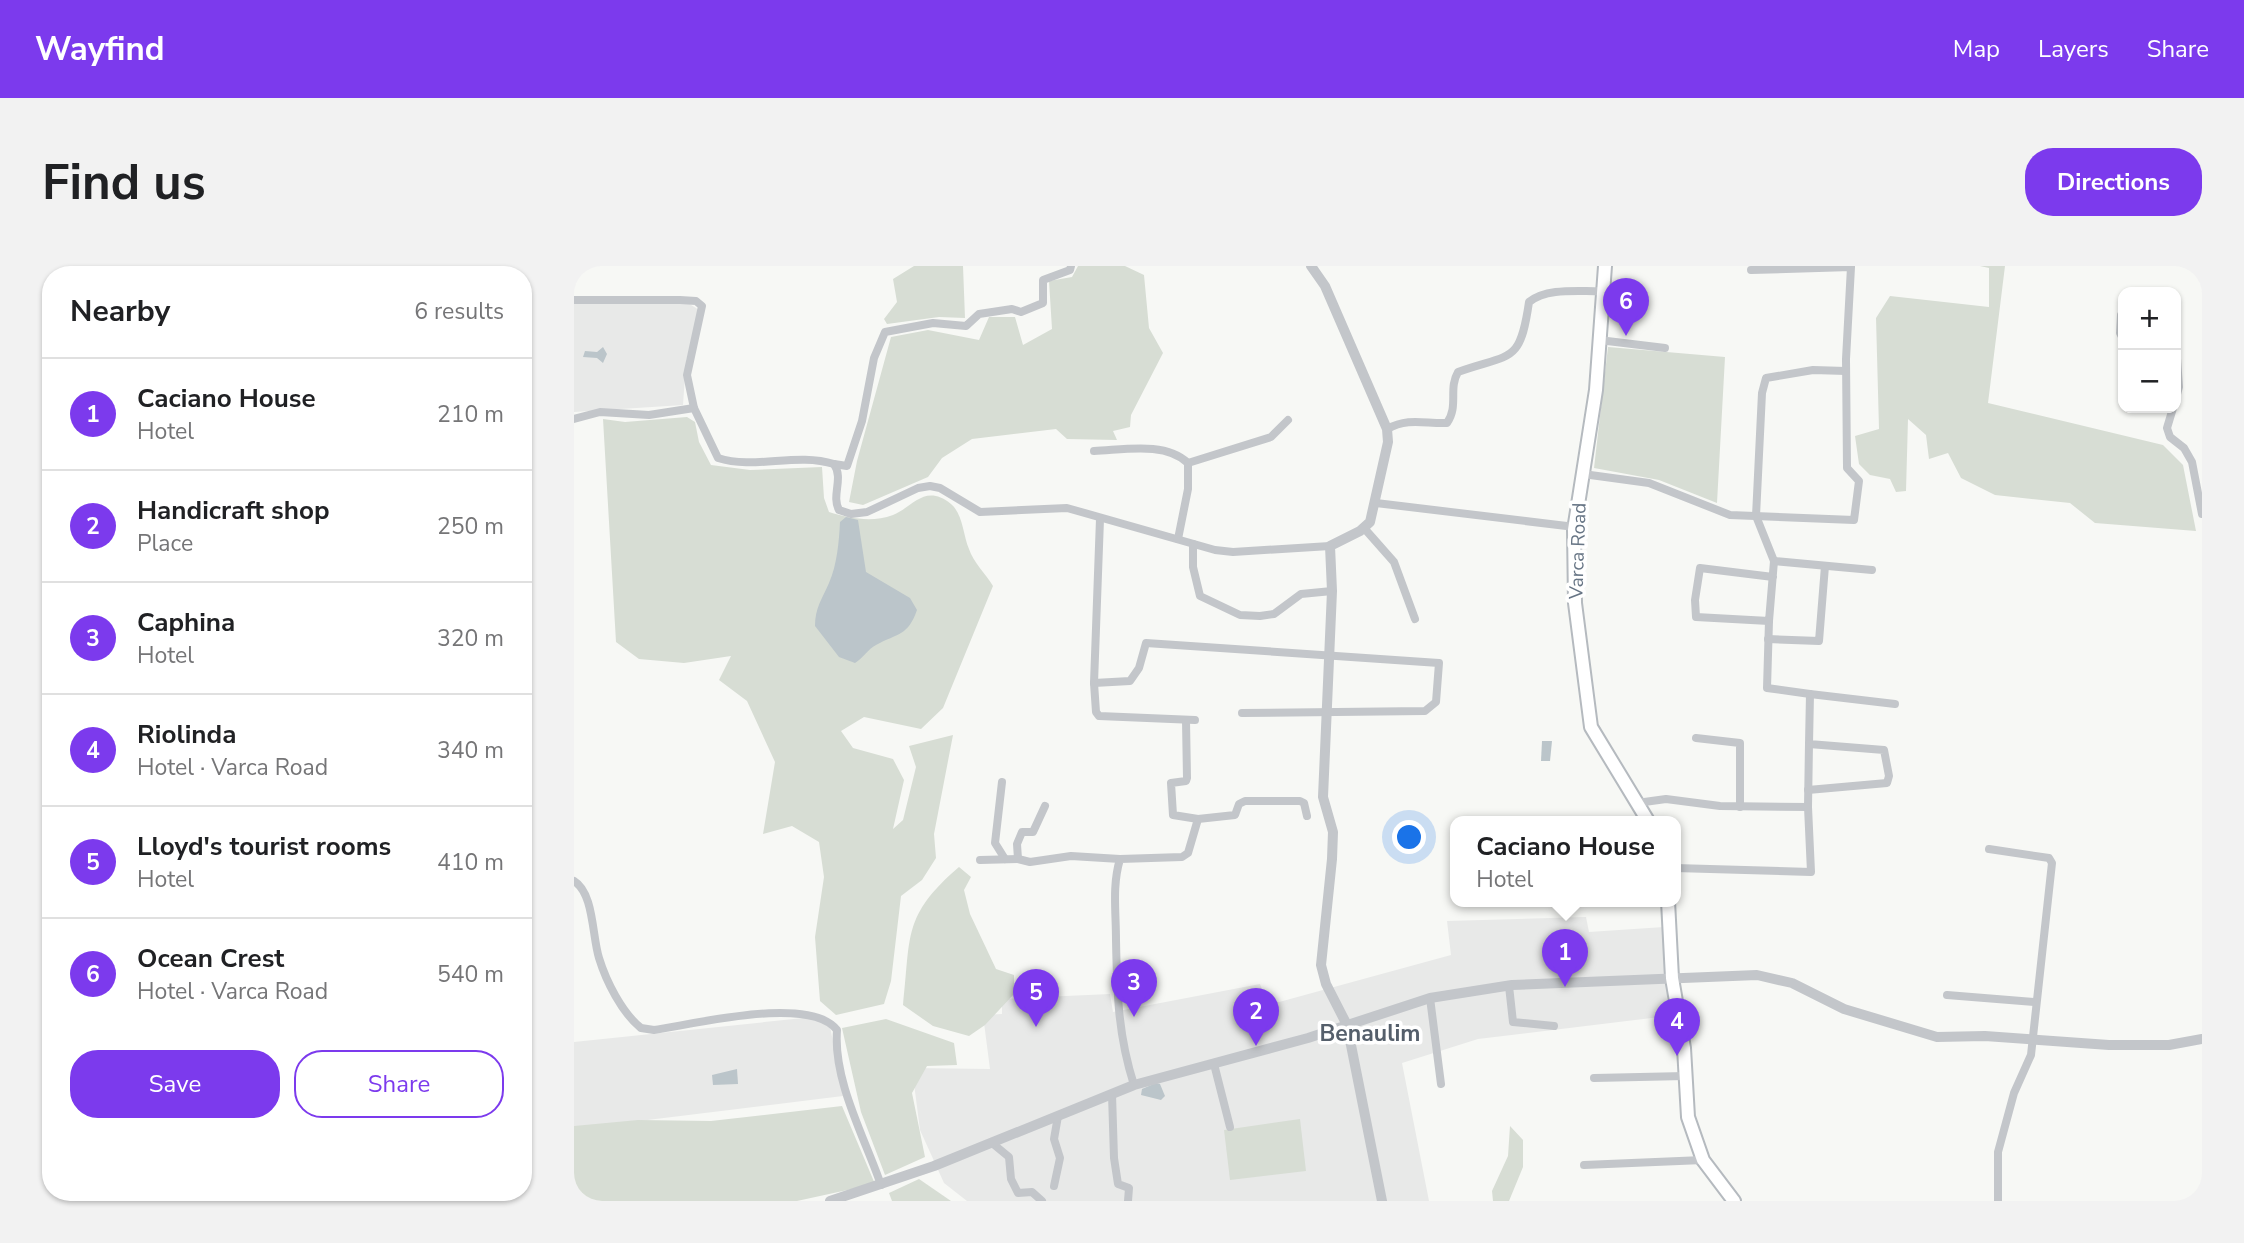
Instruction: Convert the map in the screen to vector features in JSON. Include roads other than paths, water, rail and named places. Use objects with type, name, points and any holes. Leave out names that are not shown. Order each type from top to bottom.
[{"type":"main road","name":"Varca Road","points":[[1605,266],[1599,340],[1575,527],[1574,603],[1591,727],[1645,816]]},
{"type":"main road","points":[[1668,907],[1672,978],[1688,1117],[1703,1160],[1734,1201]]},
{"type":"street","points":[[574,300],[696,301],[702,306],[687,375],[694,408],[718,458],[731,462],[798,459],[847,466],[856,431],[862,421],[874,358],[885,332],[933,323],[966,326],[979,314],[1033,309],[1043,303],[1043,280],[1070,270],[1071,266]]},
{"type":"street","points":[[834,464],[839,477],[836,503],[839,510],[851,514],[876,509],[918,488],[930,486],[940,488],[980,512],[1067,508],[1193,544],[1233,552],[1330,546],[1370,522],[1388,442],[1387,429],[1325,286],[1311,266]]},
{"type":"street","points":[[1583,474],[1649,483],[1730,515],[1854,520],[1859,481],[1847,468],[1846,371],[1851,267],[1751,270]]},
{"type":"street","points":[[1387,429],[1401,421],[1447,423],[1455,402],[1453,389],[1458,372],[1510,355],[1524,337],[1529,302],[1536,297],[1563,292],[1603,292]]},
{"type":"street","points":[[1599,340],[1665,348]]},
{"type":"street","points":[[1846,371],[1813,370],[1766,378],[1762,393],[1756,516],[1774,561],[1767,688],[1895,704]]},
{"type":"street","points":[[574,419],[600,412],[649,415],[694,408]]},
{"type":"street","points":[[2172,413],[2167,428],[2170,436],[2184,448],[2192,462],[2202,514]]},
{"type":"street","points":[[1188,463],[1272,437],[1288,420]]},
{"type":"street","points":[[1094,451],[1166,451],[1180,455],[1188,463],[1188,489],[1178,539]]},
{"type":"street","points":[[1376,503],[1575,527]]},
{"type":"street","points":[[1100,519],[1094,683],[1096,712],[1099,716],[1191,721],[1187,778],[1186,781],[1171,783],[1170,810],[1173,814],[1198,819],[1235,815],[1239,803],[1245,801],[1300,801],[1304,803],[1307,816]]},
{"type":"street","points":[[1364,528],[1394,562],[1415,619]]},
{"type":"street","points":[[1193,544],[1193,567],[1200,596],[1240,615],[1274,614],[1301,594],[1332,591]]},
{"type":"street","points":[[1330,546],[1332,591],[1323,797],[1333,832],[1333,845],[1321,965],[1326,984],[1347,1025],[1382,1201]]},
{"type":"street","points":[[1774,561],[1872,570]]},
{"type":"street","points":[[1768,639],[1819,641],[1825,566]]},
{"type":"street","points":[[1769,621],[1696,617],[1695,600],[1700,568],[1773,577]]},
{"type":"street","points":[[1094,683],[1130,681],[1139,668],[1146,643],[1329,658],[1439,663],[1436,702],[1425,711],[1242,712]]},
{"type":"street","points":[[1681,868],[1811,872],[1808,807],[1810,694]]},
{"type":"street","points":[[1696,738],[1740,743],[1740,807]]},
{"type":"street","points":[[1808,790],[1887,783],[1889,776],[1884,750],[1809,744]]},
{"type":"street","points":[[1002,782],[995,843],[1005,859]]},
{"type":"street","points":[[1637,803],[1666,799],[1740,807],[1808,807]]},
{"type":"street","points":[[1018,859],[1017,844],[1022,832],[1033,832],[1045,806]]},
{"type":"street","points":[[980,860],[1018,859],[1030,862],[1071,856],[1121,859],[1182,857],[1188,853],[1198,819]]},
{"type":"street","points":[[1989,849],[2049,858],[2052,863],[2031,1055],[2014,1093],[1998,1152],[1998,1201]]},
{"type":"street","points":[[1121,859],[1113,883],[1118,1020],[1122,1049],[1134,1085]]},
{"type":"street","points":[[574,881],[582,889],[587,903],[599,960],[617,995],[641,1028],[654,1030],[746,1015],[806,1013],[831,1022],[837,1030],[836,1044],[861,1139],[869,1150],[881,1185]]},
{"type":"street","points":[[830,1201],[881,1185],[992,1143],[1134,1085],[1347,1025],[1430,998],[1509,986],[1757,975],[1793,983],[1844,1009],[1937,1037],[1985,1036],[2169,1045],[2202,1039]]},
{"type":"street","points":[[1509,986],[1513,1022],[1554,1026]]},
{"type":"street","points":[[1947,995],[2035,1002]]},
{"type":"street","points":[[1430,998],[1441,1084]]},
{"type":"street","points":[[1214,1064],[1230,1128]]},
{"type":"street","points":[[1594,1078],[1685,1076]]},
{"type":"street","points":[[1112,1094],[1114,1158],[1118,1184],[1129,1188],[1128,1201]]},
{"type":"street","points":[[1055,1185],[1060,1158],[1054,1139],[1058,1116]]},
{"type":"street","points":[[992,1143],[1009,1157],[1012,1179],[1018,1193],[1032,1192],[1042,1201]]},
{"type":"street","points":[[1584,1165],[1703,1160]]},
{"type":"place","name":"Ocean Crest","points":[[1626,336]]},
{"type":"place","name":"Caciano House","points":[[1565,987]]},
{"type":"place","name":"Caphina","points":[[1134,1017]]},
{"type":"place","name":"Lloyd's tourist rooms","points":[[1036,1027]]},
{"type":"place","name":"Handicraft shop","points":[[1256,1046]]},
{"type":"place","name":"Riolinda","points":[[1677,1056]]},
{"type":"district","name":"Benaulim","points":[[1370,1033]]}]
